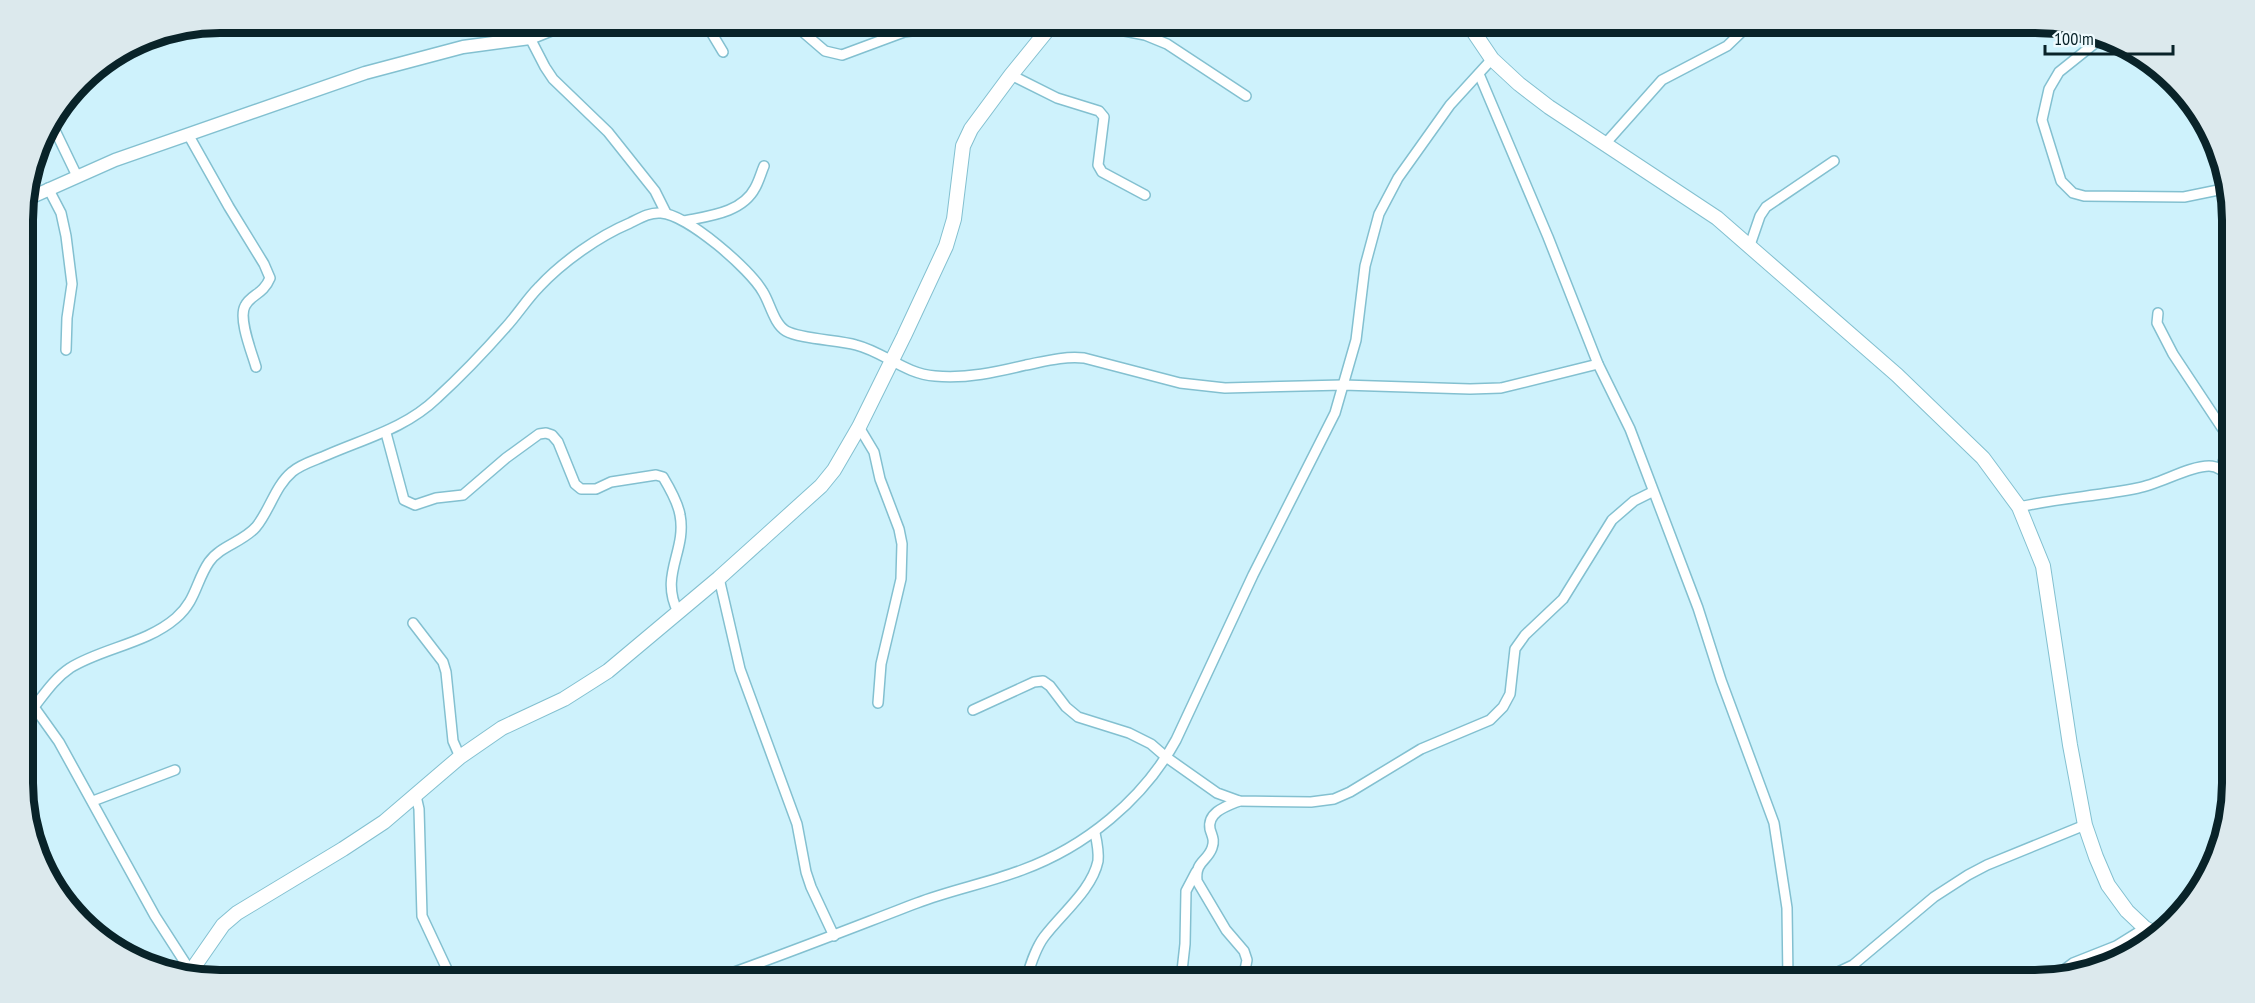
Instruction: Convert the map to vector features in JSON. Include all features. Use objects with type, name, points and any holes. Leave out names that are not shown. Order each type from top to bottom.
[{"type":"main road","points":[[195,968],[223,925],[237,913],[384,822],[460,757],[502,728],[592,683],[719,578],[821,486],[834,470],[859,427],[946,246],[954,219],[963,146],[971,129],[1041,33]]},
{"type":"main road","points":[[1474,33],[1492,59],[1519,84],[1549,107],[1709,212],[1750,245],[1938,413],[1983,458],[2019,507],[2043,566],[2070,746],[2085,825],[2096,857],[2108,885],[2127,911],[2149,931]]},
{"type":"street","points":[[35,195],[115,160],[189,136],[291,98],[403,62],[463,47],[530,38],[542,33]]},
{"type":"street","points":[[712,33],[723,52]]},
{"type":"street","points":[[804,33],[825,51],[842,55],[900,33]]},
{"type":"street","points":[[1140,33],[1167,44],[1246,96]]},
{"type":"street","points":[[1605,144],[1662,80],[1727,46],[1741,33]]},
{"type":"street","points":[[530,38],[544,67],[553,79],[608,132],[655,191],[666,213]]},
{"type":"street","points":[[2095,43],[2059,72],[2049,89],[2042,120],[2061,181],[2073,193],[2085,196],[2184,197],[2219,190]]},
{"type":"street","points":[[743,970],[920,902],[1023,870],[1072,847],[1095,833],[1139,790],[1166,757],[1253,574],[1335,413],[1356,340],[1365,266],[1379,214],[1398,178],[1450,105],[1492,59]]},
{"type":"street","points":[[1479,74],[1548,237],[1598,364],[1630,429],[1698,608],[1721,680],[1774,823],[1787,908],[1788,970]]},
{"type":"street","points":[[1011,75],[1058,98],[1099,111],[1104,117],[1098,165],[1101,172],[1145,195]]},
{"type":"street","points":[[56,132],[77,176]]},
{"type":"street","points":[[189,136],[270,278],[266,288],[244,306],[243,317],[256,367]]},
{"type":"street","points":[[1750,245],[1760,216],[1766,207],[1834,161]]},
{"type":"street","points":[[684,221],[733,209],[745,202],[756,188],[764,166]]},
{"type":"street","points":[[48,188],[61,213],[66,236],[70,274],[66,350]]},
{"type":"street","points":[[186,966],[155,916],[59,742],[34,707],[56,679],[70,668],[140,638],[176,618],[193,600],[208,563],[214,556],[246,537],[256,526],[292,472],[302,465],[358,442],[387,433],[417,416],[506,327],[551,274],[610,232],[653,213],[666,213],[684,221],[702,232],[732,258],[762,289],[781,328],[789,333],[866,347],[891,362],[917,373],[937,376],[987,374],[1070,356],[1196,385],[1225,388],[1343,385],[1470,389],[1501,388],[1598,364]]},
{"type":"street","points":[[2158,313],[2157,323],[2173,354],[2222,428]]},
{"type":"street","points":[[859,427],[874,452],[880,479],[902,543],[901,579],[881,664],[878,703]]},
{"type":"street","points":[[387,433],[404,500],[415,505],[436,498],[463,495],[506,459],[539,435],[546,433],[552,435],[558,442],[575,484],[581,489],[588,490],[611,482],[656,475],[663,477],[680,515],[678,550],[670,583],[672,600],[678,612]]},
{"type":"street","points":[[2019,507],[2050,500],[2139,488],[2160,483],[2199,467],[2211,466],[2220,469],[2222,465]]},
{"type":"street","points":[[973,710],[1034,682],[1043,681],[1050,686],[1065,707],[1078,717],[1129,733],[1151,744],[1217,793],[1239,801],[1311,802],[1334,799],[1350,792],[1421,749],[1490,720],[1503,707],[1510,694],[1515,649],[1525,635],[1563,599],[1612,520],[1634,501],[1653,492]]},
{"type":"street","points":[[719,578],[740,669],[797,824],[811,887],[834,936]]},
{"type":"street","points":[[413,622],[446,672],[453,741],[460,757]]},
{"type":"street","points":[[93,801],[175,770]]},
{"type":"street","points":[[416,796],[419,809],[422,916],[447,970]]},
{"type":"street","points":[[1182,970],[1186,891],[1200,862],[1212,850],[1214,840],[1209,826],[1213,816],[1222,807],[1239,801]]},
{"type":"street","points":[[1842,970],[1853,965],[1934,897],[1968,875],[2085,825]]},
{"type":"street","points":[[1029,970],[1043,939],[1085,888],[1097,863],[1095,833]]},
{"type":"street","points":[[1196,872],[1197,881],[1226,930],[1244,951],[1247,960],[1245,970]]},
{"type":"street","points":[[2068,966],[2136,939]]}]
